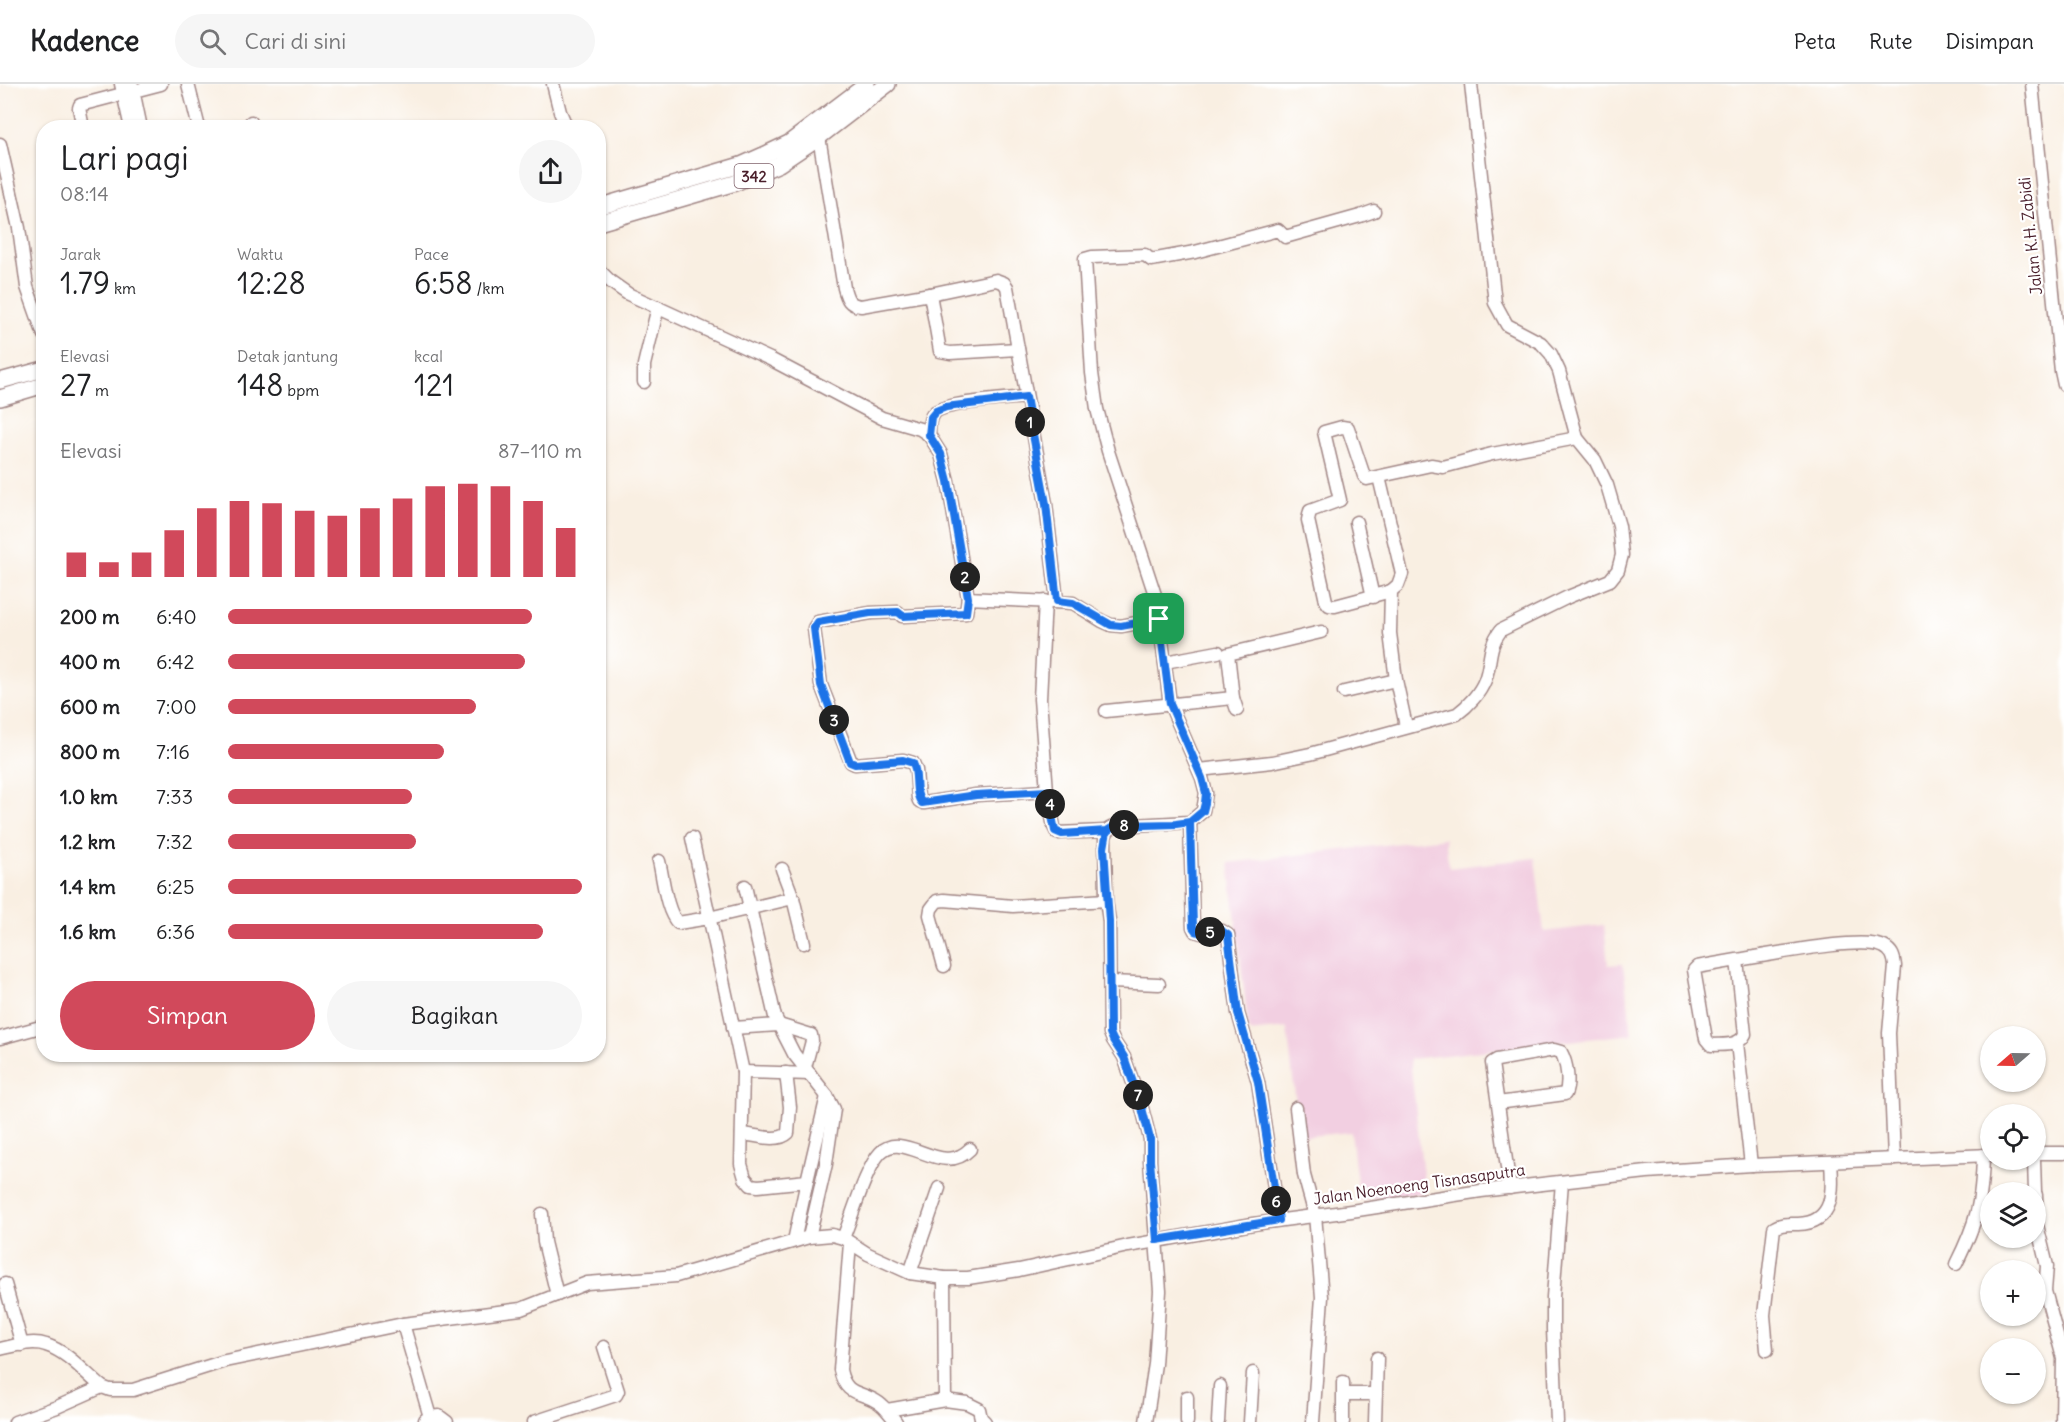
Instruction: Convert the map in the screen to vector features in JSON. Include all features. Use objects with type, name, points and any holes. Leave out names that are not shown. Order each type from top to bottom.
[{"type":"main road","name":"342","points":[[606,205],[741,165],[789,143],[867,84]]},
{"type":"main road","name":"342","points":[[606,221],[753,176],[779,164],[819,138],[888,84]]},
{"type":"main road","points":[[668,187],[673,202]]},
{"type":"main road","points":[[0,381],[36,371]]},
{"type":"main road","points":[[0,398],[36,387]]},
{"type":"street","points":[[81,120],[80,105],[128,88],[160,84]]},
{"type":"street","points":[[188,84],[197,120]]},
{"type":"street","points":[[553,84],[564,120]]},
{"type":"street","points":[[1199,770],[1272,762],[1310,754],[1394,732],[1406,726],[1457,714],[1465,708],[1485,680],[1493,640],[1501,630],[1568,597],[1610,580],[1618,570],[1622,555],[1619,526],[1607,485],[1595,460],[1577,438],[1559,371],[1551,354],[1541,343],[1507,325],[1495,303],[1472,84]]},
{"type":"street","name":"Jalan K.H. Zabidi","points":[[2032,84],[2047,244],[2064,385]]},
{"type":"street","points":[[128,88],[130,120]]},
{"type":"street","points":[[128,88],[138,120]]},
{"type":"street","points":[[819,138],[847,299],[854,306],[930,294],[996,280],[1006,286],[1046,504],[1051,601],[1040,699],[1047,791],[1057,833],[1107,831],[1115,826],[1124,825],[1190,822],[1203,811],[1206,793],[1199,770],[1170,704],[1157,602],[1108,451],[1097,409],[1092,373],[1085,259],[1092,256],[1145,255],[1150,260],[1195,252],[1278,230],[1285,237],[1374,211]]},
{"type":"street","points":[[0,144],[19,228],[27,287],[36,312]]},
{"type":"street","points":[[606,278],[628,294],[770,359],[882,418],[920,429],[929,435],[941,454],[948,481],[968,598],[966,613],[903,616],[898,612],[870,613],[815,624],[821,685],[850,762],[855,764],[903,760],[913,763],[916,770],[918,798],[922,803],[976,795],[1047,791]]},
{"type":"street","points":[[930,294],[940,351],[950,353],[1018,349]]},
{"type":"street","points":[[644,382],[644,365],[658,308]]},
{"type":"street","points":[[929,435],[931,417],[936,411],[946,407],[1026,397]]},
{"type":"street","points":[[1379,477],[1402,574],[1398,585],[1391,591],[1372,597],[1335,606],[1329,605],[1323,594],[1308,513],[1338,502],[1340,497],[1324,432],[1342,427],[1348,428],[1365,478],[1431,465],[1443,467],[1492,454],[1577,438]]},
{"type":"street","points":[[1356,522],[1372,597]]},
{"type":"street","points":[[1391,591],[1390,633],[1396,680],[1406,726]]},
{"type":"street","points":[[968,598],[1073,603],[1111,625],[1121,626],[1159,619]]},
{"type":"street","points":[[1106,711],[1170,704],[1235,704],[1227,657],[1229,652],[1321,632]]},
{"type":"street","points":[[1165,662],[1218,652]]},
{"type":"street","points":[[1344,692],[1396,680]]},
{"type":"street","points":[[1190,822],[1193,927],[1201,933],[1222,931],[1228,935],[1238,1013],[1258,1082],[1279,1220]]},
{"type":"street","points":[[1107,831],[1104,848],[1110,1033],[1124,1057],[1150,1139],[1157,1240],[1160,1291],[1155,1365],[1146,1422]]},
{"type":"street","points":[[692,838],[743,1072],[742,1171],[751,1185],[807,1181]]},
{"type":"street","points":[[659,861],[673,919],[678,923],[794,898]]},
{"type":"street","points":[[782,869],[794,898],[804,943]]},
{"type":"street","points":[[745,886],[775,1017],[794,1054],[827,1095],[834,1109],[826,1164],[809,1237]]},
{"type":"street","points":[[944,966],[930,915],[933,904],[937,901],[1013,906],[1107,900]]},
{"type":"street","points":[[1737,960],[1745,1034],[1737,1043],[1711,1045],[1707,1042],[1694,973],[1697,967],[1737,960],[1839,944],[1876,944],[1890,950],[1894,956],[1895,966],[1889,1034],[1894,1159]]},
{"type":"street","points":[[1110,982],[1159,984]]},
{"type":"street","points":[[733,1028],[779,1025],[812,1036],[807,1071]]},
{"type":"street","points":[[0,1038],[36,1028]]},
{"type":"street","points":[[1737,1043],[1751,1165]]},
{"type":"street","points":[[1498,1103],[1565,1094],[1568,1086],[1565,1059],[1561,1052],[1554,1050],[1493,1061],[1498,1103],[1510,1188]]},
{"type":"street","points":[[743,1072],[807,1071]]},
{"type":"street","points":[[742,1134],[778,1138],[786,1136],[790,1107],[786,1073]]},
{"type":"street","points":[[794,1241],[827,1095]]},
{"type":"street","points":[[1296,1108],[1303,1167],[1315,1215],[1322,1297],[1314,1422]]},
{"type":"street","points":[[817,1137],[830,1139]]},
{"type":"street","points":[[896,1422],[878,1402],[849,1390],[842,1379],[840,1370],[846,1240],[873,1162],[882,1150],[898,1146],[943,1160],[957,1158],[970,1149]]},
{"type":"street","points":[[2046,1154],[2064,1153]]},
{"type":"street","name":"Jalan Noenoeng Tisnasaputra","points":[[102,1387],[110,1390],[133,1389],[225,1361],[403,1324],[521,1309],[596,1282],[676,1276],[809,1237],[832,1235],[910,1273],[944,1278],[968,1278],[1019,1270],[1157,1240],[1279,1220],[1510,1188],[1647,1172],[1980,1155]]},
{"type":"street","points":[[811,1161],[826,1164]]},
{"type":"street","points":[[1767,1350],[1764,1315],[1774,1228],[1779,1225],[1816,1221],[1823,1215],[1831,1198],[1831,1162]]},
{"type":"street","points":[[1956,1264],[1977,1218],[1985,1170]]},
{"type":"street","points":[[1557,1422],[1553,1297],[1562,1182]]},
{"type":"street","points":[[910,1273],[939,1188]]},
{"type":"street","points":[[542,1214],[544,1242],[557,1295]]},
{"type":"street","points":[[2043,1248],[2047,1266],[2045,1291],[2063,1358],[2062,1422]]},
{"type":"street","points":[[944,1278],[945,1400]]},
{"type":"street","points":[[5,1284],[22,1345]]},
{"type":"street","points":[[403,1324],[427,1419],[439,1416],[447,1422]]},
{"type":"street","points":[[0,1349],[45,1344],[59,1351],[102,1387],[15,1422]]},
{"type":"street","points":[[534,1422],[616,1395],[618,1391],[604,1347]]},
{"type":"street","points":[[1375,1422],[1377,1358]]},
{"type":"street","points":[[1250,1422],[1252,1373]]},
{"type":"street","points":[[1218,1422],[1220,1386]]},
{"type":"street","points":[[1343,1422],[1343,1388],[1376,1394]]},
{"type":"street","points":[[1187,1397],[1187,1422]]},
{"type":"street","points":[[887,1410],[945,1400],[967,1403],[979,1409],[981,1418],[985,1422]]},
{"type":"shaded area","points":[[1445,838],[1449,868],[1535,858],[1544,932],[1604,925],[1608,965],[1623,964],[1632,1034],[1410,1059],[1425,1193],[1359,1200],[1351,1132],[1300,1137],[1287,1028],[1249,1032],[1229,863]]},
{"type":"route","points":[[1159,619],[1121,626],[1111,625],[1073,603],[1057,601],[1046,504],[1026,397],[946,407],[936,411],[931,417],[929,435],[941,454],[955,514],[968,611],[966,613],[903,616],[899,612],[870,613],[818,622],[814,628],[821,685],[850,762],[855,764],[903,760],[913,763],[916,770],[918,798],[922,803],[976,795],[1047,791],[1055,831],[1062,834],[1107,831],[1115,826],[1124,825],[1190,822],[1193,927],[1201,933],[1222,931],[1228,935],[1238,1013],[1258,1082],[1279,1220],[1157,1240],[1150,1139],[1124,1057],[1110,1033],[1109,921],[1104,848],[1107,831],[1109,829],[1115,826],[1190,822],[1203,811],[1205,803],[1206,793],[1202,778],[1170,704],[1159,619]]}]
